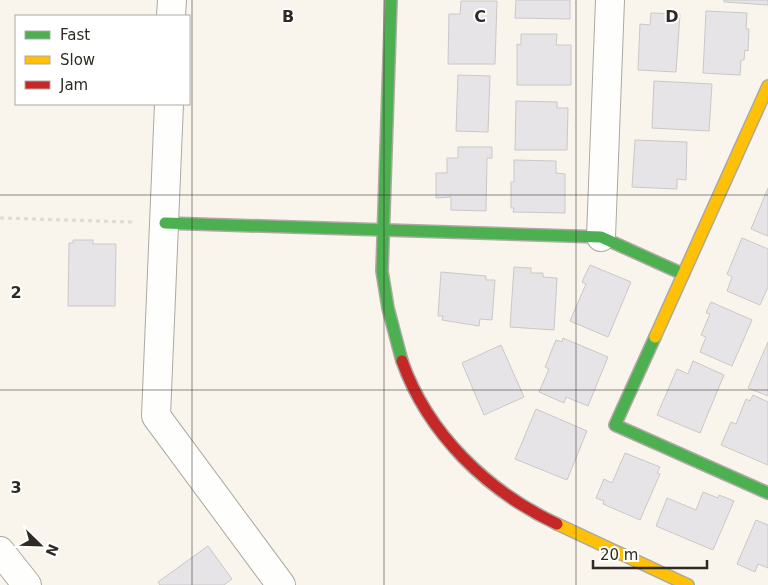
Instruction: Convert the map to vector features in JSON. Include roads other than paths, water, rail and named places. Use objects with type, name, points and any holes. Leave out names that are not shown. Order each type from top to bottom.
[{"type":"street","points":[[172,0],[172,15]]},
{"type":"street","points":[[391,0],[382,270],[387,307],[395,343],[407,378],[423,408],[443,436],[472,468],[519,504],[688,585]]},
{"type":"street","points":[[601,237],[610,0]]},
{"type":"street","points":[[768,86],[615,425],[768,493]]},
{"type":"street","points":[[169,105],[156,416],[281,585]]},
{"type":"street","points":[[165,223],[601,237],[683,274]]},
{"type":"street","points":[[0,551],[27,585]]}]
